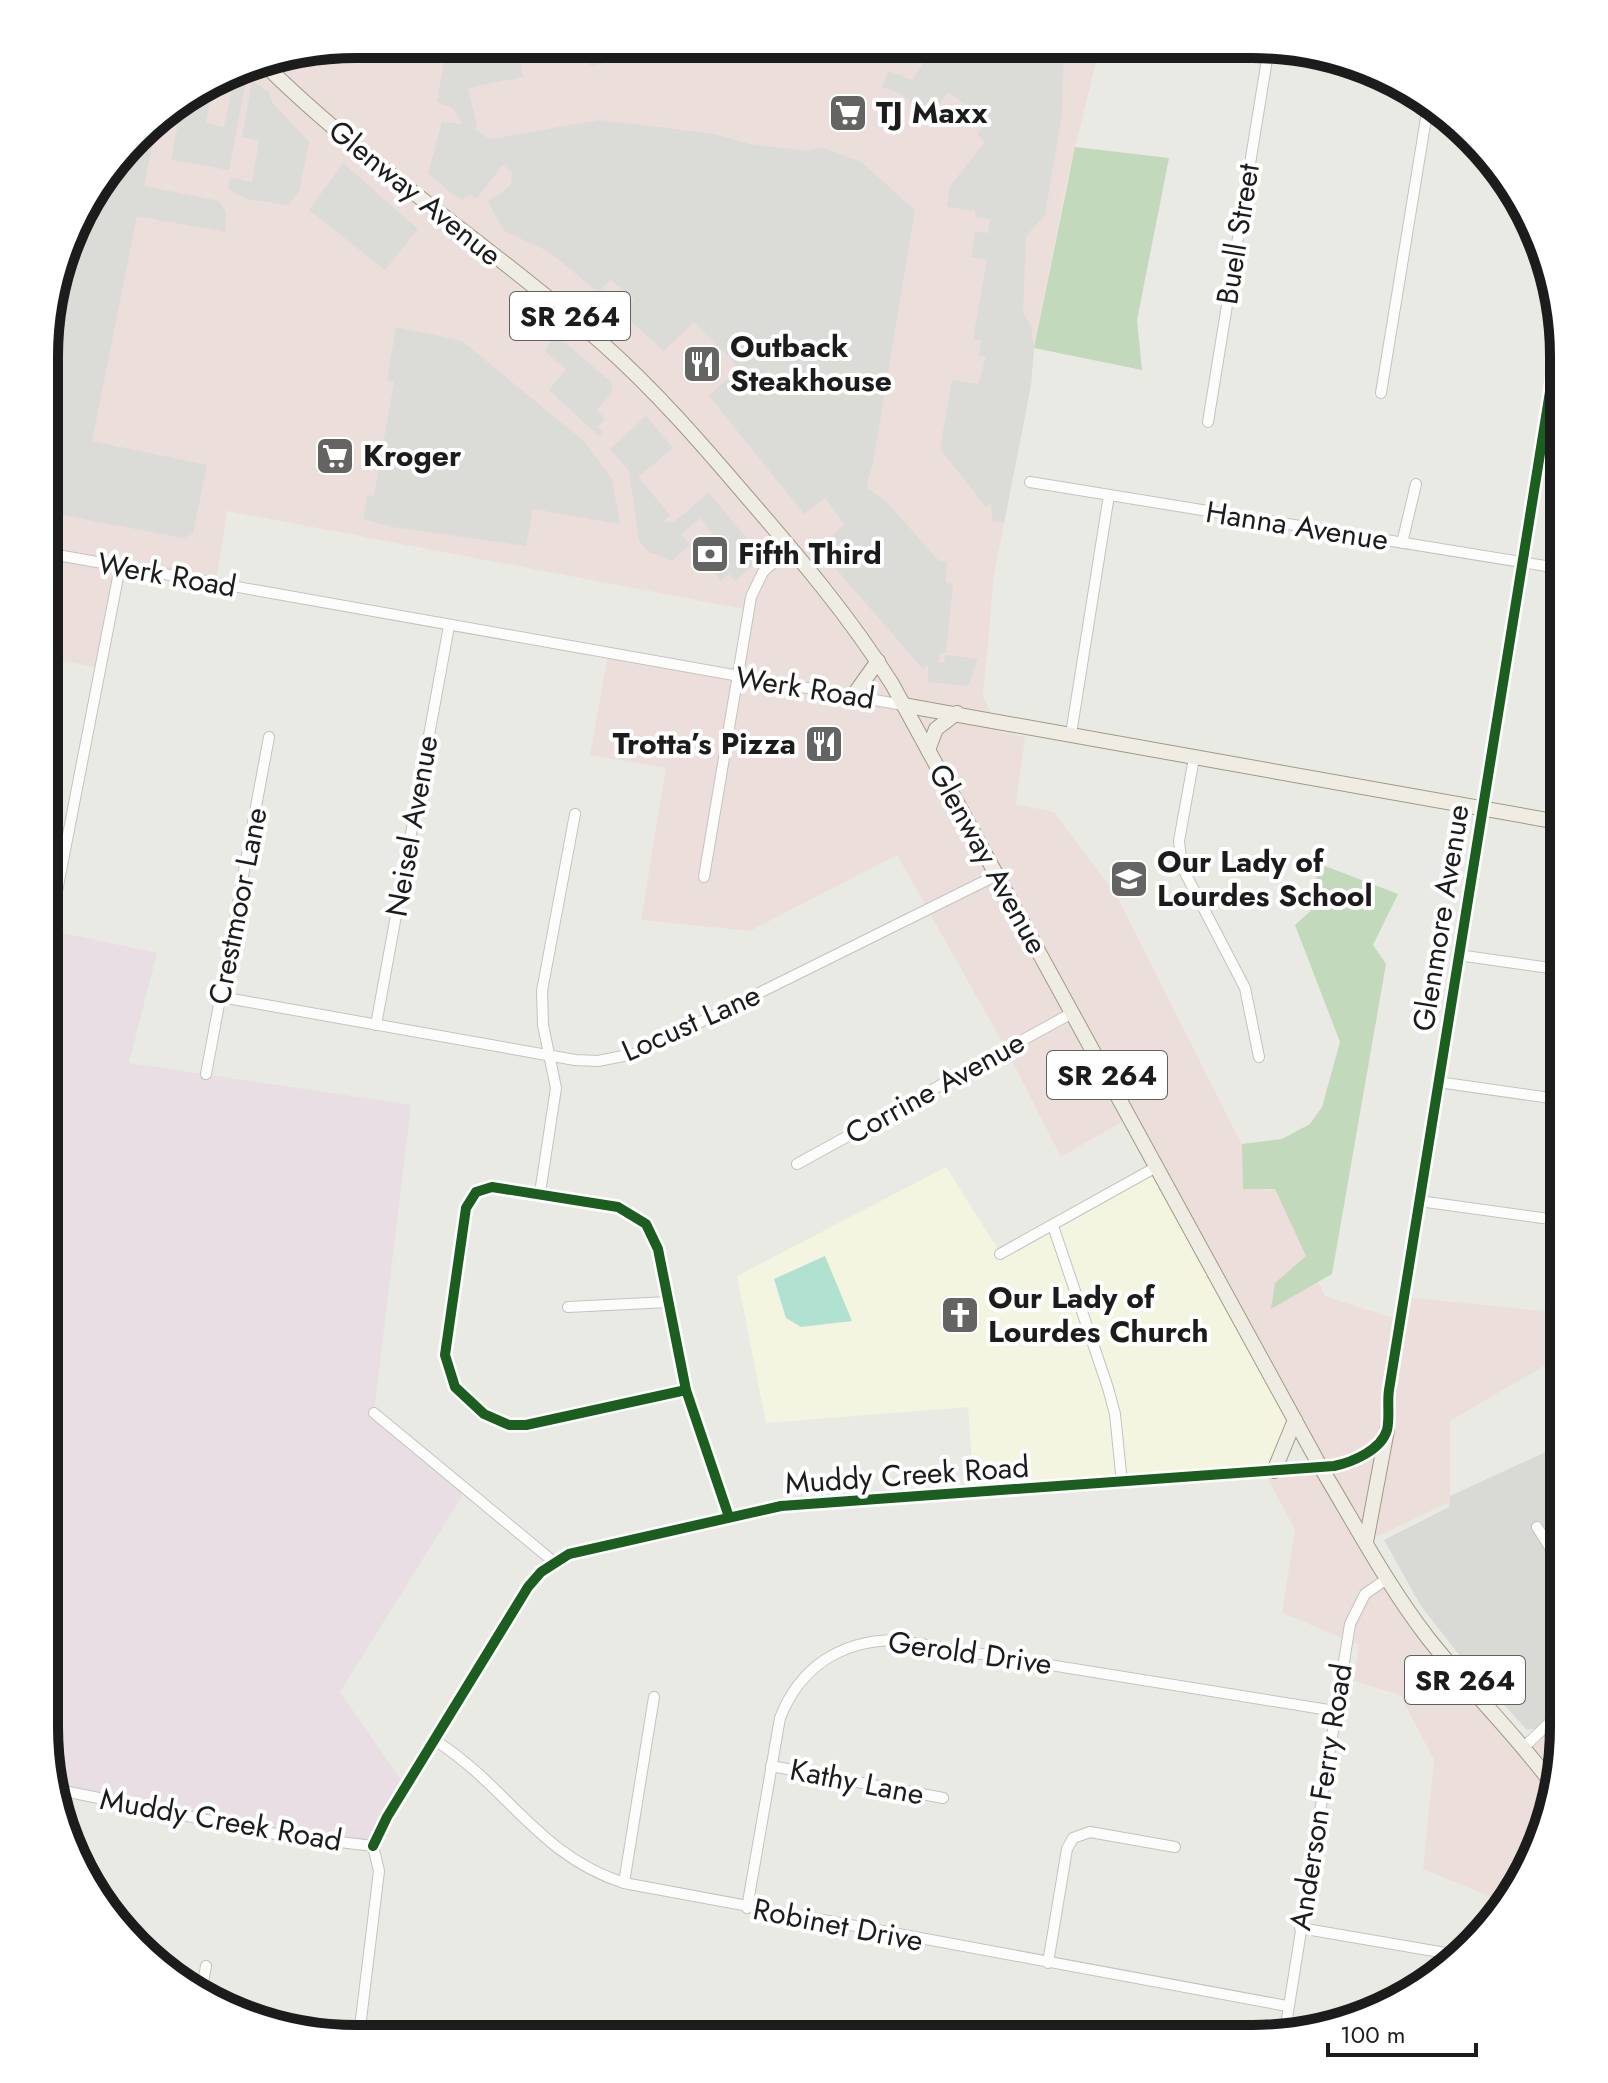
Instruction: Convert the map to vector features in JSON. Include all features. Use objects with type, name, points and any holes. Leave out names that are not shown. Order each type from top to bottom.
[{"type":"main road","name":"Glenway Avenue","points":[[271,70],[369,160],[617,357],[675,414],[790,547],[878,661],[1320,1466],[1388,1578],[1441,1654],[1546,1775]]},
{"type":"main road","points":[[853,696],[878,661]]},
{"type":"main road","name":"Werk Road","points":[[903,705],[1550,821]]},
{"type":"main road","points":[[928,750],[936,729],[957,713]]},
{"type":"main road","points":[[1274,1471],[1295,1420]]},
{"type":"main road","points":[[1366,1542],[1387,1430]]},
{"type":"street","name":"Buell Street","points":[[1208,422],[1267,59]]},
{"type":"street","points":[[1381,393],[1427,115]]},
{"type":"street","name":"Glenmore Avenue","points":[[1387,1430],[1386,1406],[1550,393]]},
{"type":"street","name":"Hanna Avenue","points":[[1030,482],[1550,567]]},
{"type":"street","points":[[1402,543],[1416,484]]},
{"type":"street","points":[[1071,734],[1109,495]]},
{"type":"street","points":[[704,877],[753,589],[763,572],[790,547]]},
{"type":"street","name":"Werk Road","points":[[58,555],[903,705]]},
{"type":"street","points":[[58,886],[120,567]]},
{"type":"street","name":"Neisel Avenue","points":[[376,1025],[449,626]]},
{"type":"street","name":"Crestmoor Lane","points":[[206,1074],[269,737]]},
{"type":"street","points":[[1194,758],[1179,841],[1182,867],[1245,988],[1259,1057]]},
{"type":"street","points":[[540,1193],[556,1088],[543,1025],[542,991],[575,814]]},
{"type":"street","name":"Locust Lane","points":[[221,997],[598,1061],[638,1053],[997,875]]},
{"type":"street","points":[[1458,955],[1550,968]]},
{"type":"street","name":"Corrine Avenue","points":[[797,1164],[1072,1013]]},
{"type":"street","points":[[1438,1082],[1550,1098]]},
{"type":"street","points":[[1000,1254],[1158,1166]]},
{"type":"street","points":[[686,1390],[517,1426],[484,1414],[455,1387],[445,1355],[468,1201],[476,1192],[492,1187],[540,1193],[618,1207],[639,1217],[658,1249],[686,1390],[729,1517]]},
{"type":"street","points":[[1419,1201],[1550,1219]]},
{"type":"street","points":[[1053,1226],[1115,1414],[1122,1483]]},
{"type":"street","points":[[568,1307],[669,1302]]},
{"type":"street","points":[[374,1413],[554,1562]]},
{"type":"street","points":[[1320,1466],[1358,1459],[1387,1430]]},
{"type":"street","name":"Muddy Creek Road","points":[[65,1791],[281,1835],[373,1846],[387,1817],[528,1587],[554,1562],[586,1548],[781,1506],[1320,1466]]},
{"type":"street","points":[[1537,1527],[1550,1548]]},
{"type":"street","name":"Anderson Ferry Road","points":[[1286,2023],[1350,1624],[1365,1594],[1388,1578]]},
{"type":"street","name":"Gerold Drive","points":[[747,1908],[780,1718],[796,1686],[831,1654],[876,1640],[895,1640],[1335,1711]]},
{"type":"street","points":[[624,1883],[654,1697]]},
{"type":"street","points":[[1524,1747],[1550,1722]]},
{"type":"street","name":"Robinet Drive","points":[[436,1741],[476,1771],[563,1855],[586,1869],[624,1883],[1287,2006]]},
{"type":"street","name":"Kathy Lane","points":[[771,1766],[943,1798]]},
{"type":"street","points":[[1048,1963],[1067,1849],[1073,1838],[1090,1832],[1175,1847]]},
{"type":"street","points":[[360,2025],[379,1871],[373,1846]]},
{"type":"street","points":[[1300,1928],[1446,1953]]},
{"type":"street","points":[[203,1982],[206,1966]]},
{"type":"shaded area","points":[[356,58],[1097,58],[1066,185],[1034,348],[1031,385],[994,576],[983,696],[1000,732],[1025,737],[1016,804],[1054,812],[1117,896],[1265,1191],[1275,1189],[1325,1296],[1399,1320],[1404,1297],[1550,1312],[1550,1363],[1450,1421],[1450,1502],[1366,1542],[1413,1617],[1524,1746],[1550,1722],[1540,1804],[1519,1859],[1495,1899],[1423,1869],[1434,1760],[1400,1695],[1353,1681],[1359,1645],[1282,1613],[1295,1530],[1264,1472],[1320,1466],[1130,1117],[1061,1157],[1006,1049],[897,855],[750,931],[641,920],[666,768],[590,755],[608,655],[738,677],[749,610],[227,511],[216,583],[120,567],[100,668],[58,660],[58,356],[64,298],[81,242],[108,191],[145,145],[207,98],[279,68]]},
{"type":"shaded area","points":[[445,58],[520,58],[523,77],[468,88],[477,125],[475,129],[489,139],[600,120],[715,134],[750,144],[807,151],[822,147],[861,162],[915,210],[873,464],[867,483],[868,489],[885,500],[939,561],[947,561],[946,583],[953,584],[946,653],[940,653],[939,662],[944,663],[945,655],[978,659],[968,686],[928,682],[928,665],[923,669],[822,553],[821,546],[844,524],[825,498],[804,514],[709,396],[737,370],[731,359],[694,322],[664,351],[622,314],[634,299],[611,280],[598,292],[549,252],[504,231],[488,202],[511,185],[512,172],[503,165],[476,199],[471,195],[462,199],[455,196],[428,173],[442,122],[462,124],[454,109],[437,102]]},
{"type":"shaded area","points":[[588,58],[628,58],[628,59],[590,66]]},
{"type":"shaded area","points":[[916,58],[1064,58],[1062,115],[1045,215],[1026,236],[1023,313],[1031,325],[1034,348],[1031,385],[1004,523],[992,521],[991,503],[986,507],[940,449],[952,380],[978,384],[986,357],[979,356],[981,340],[973,339],[987,260],[971,257],[975,231],[988,233],[990,219],[975,217],[975,211],[947,207],[950,186],[985,142],[977,134],[987,122],[949,92],[928,116],[901,94],[882,87],[888,71],[913,80],[924,61]]},
{"type":"shaded area","points":[[246,79],[229,170],[171,160],[179,117],[211,96],[206,123],[224,127],[232,88],[228,87]]},
{"type":"shaded area","points":[[252,81],[269,92],[272,102],[309,142],[299,192],[288,205],[247,199],[228,189],[230,178],[252,182],[259,141],[242,137]]},
{"type":"shaded area","points":[[154,137],[144,186],[219,201],[226,212],[225,232],[137,216],[92,441],[207,465],[193,534],[183,538],[58,514],[59,344],[78,249],[89,224],[108,191]]},
{"type":"shaded area","points":[[343,163],[418,229],[385,270],[309,210]]},
{"type":"shaded area","name":"Kroger","points":[[396,327],[462,341],[584,441],[612,479],[620,524],[533,509],[526,546],[392,527],[363,519],[367,495],[374,496],[394,382],[387,380]]},
{"type":"shaded area","points":[[555,334],[611,382],[613,391],[597,410],[605,419],[598,427],[603,432],[599,436],[549,390],[566,369],[545,352]]},
{"type":"shaded area","points":[[646,416],[673,448],[638,477],[670,515],[664,522],[675,521],[709,493],[755,548],[750,553],[757,562],[735,581],[729,574],[721,581],[706,561],[723,547],[700,518],[681,534],[690,545],[671,561],[649,552],[639,541],[629,471],[610,449]]},
{"type":"shaded area","points":[[58,932],[157,953],[129,1063],[411,1105],[374,1412],[467,1488],[340,1692],[406,1787],[373,1846],[341,1844],[65,1791],[58,1727]]},
{"type":"shaded area","points":[[1158,1166],[1295,1420],[1274,1471],[974,1493],[968,1407],[766,1423],[737,1276],[946,1167],[1001,1254]]},
{"type":"shaded area","points":[[1550,1450],[1550,1716],[1537,1728],[1527,1730],[1460,1656],[1421,1606],[1384,1540],[1449,1507],[1450,1496]]},
{"type":"green space","points":[[1075,147],[1169,158],[1137,320],[1142,370],[1034,348]]},
{"type":"green space","points":[[1325,866],[1398,894],[1373,945],[1386,964],[1332,1274],[1271,1309],[1275,1283],[1306,1256],[1275,1189],[1243,1189],[1242,1144],[1282,1139],[1310,1124],[1322,1107],[1340,1042],[1295,925],[1319,903],[1314,881]]},
{"type":"green space","points":[[825,1256],[852,1321],[801,1327],[786,1318],[774,1279]]},
{"type":"cycle path","points":[[373,1846],[387,1817],[528,1587],[541,1572],[569,1554],[781,1506],[1334,1466],[1358,1458],[1379,1444],[1388,1425],[1389,1390],[1550,392]]},
{"type":"cycle path","points":[[686,1390],[526,1425],[509,1425],[484,1414],[455,1387],[445,1355],[466,1208],[476,1192],[492,1187],[618,1207],[646,1224],[658,1249],[686,1390],[729,1517]]},
{"type":"place","name":"TJ Maxx","points":[[848,113]]},
{"type":"place","name":"Outback Steakhouse","points":[[702,364]]},
{"type":"place","name":"Kroger","points":[[335,456]]},
{"type":"place","name":"Fifth Third","points":[[710,554]]},
{"type":"place","name":"Trotta’s Pizza","points":[[824,744]]},
{"type":"place","name":"Our Lady of Lourdes School","points":[[1129,879]]},
{"type":"place","name":"Our Lady of Lourdes Church","points":[[960,1315]]}]
